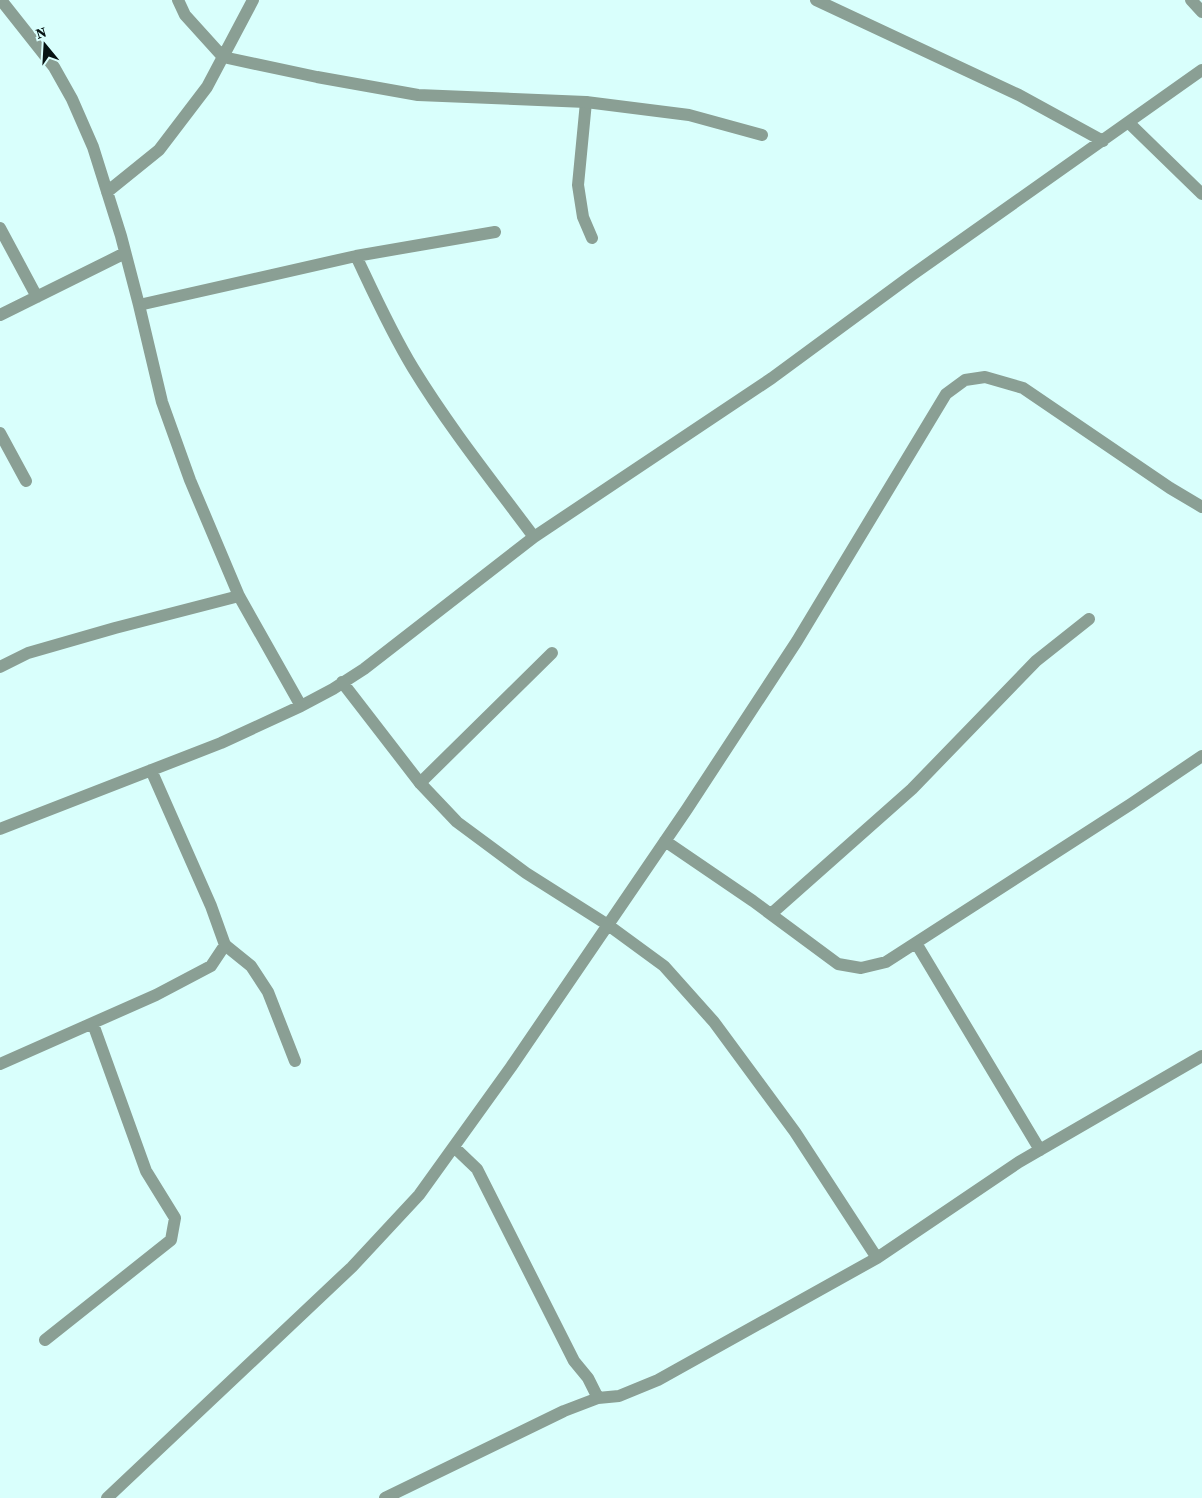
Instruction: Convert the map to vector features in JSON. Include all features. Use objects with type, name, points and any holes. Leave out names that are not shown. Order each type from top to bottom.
[{"type":"street","points":[[0,0],[54,67],[72,99],[93,147],[125,253],[162,402],[190,480],[239,596],[301,706]]},
{"type":"street","points":[[178,0],[185,15],[223,57],[317,77],[418,94],[586,102],[689,115],[762,135]]},
{"type":"street","points":[[107,192],[159,150],[207,87],[253,0]]},
{"type":"street","points":[[816,0],[1019,95],[1103,141]]},
{"type":"street","points":[[1192,0],[1202,12]]},
{"type":"street","points":[[0,829],[221,744],[301,706],[364,669],[534,537],[772,378],[1202,70]]},
{"type":"street","points":[[586,102],[578,185],[583,218],[592,238]]},
{"type":"street","points":[[1129,123],[1202,194]]},
{"type":"street","points":[[0,228],[37,297]]},
{"type":"street","points":[[139,305],[356,256],[495,232]]},
{"type":"street","points":[[0,315],[125,253]]},
{"type":"street","points":[[356,256],[412,367],[448,423],[534,537]]},
{"type":"street","points":[[107,1498],[352,1267],[419,1195],[511,1067],[665,842],[797,641],[946,394],[965,380],[985,377],[1024,388],[1170,488],[1202,507]]},
{"type":"street","points":[[0,433],[26,481]]},
{"type":"street","points":[[0,667],[28,652],[239,596]]},
{"type":"street","points":[[771,914],[912,789],[1036,661],[1088,619]]},
{"type":"street","points":[[420,783],[552,653]]},
{"type":"street","points":[[342,682],[420,783],[457,822],[526,873],[608,925],[664,966],[714,1022],[795,1132],[877,1258]]},
{"type":"street","points":[[665,842],[771,914],[838,964],[861,968],[886,962],[1202,756]]},
{"type":"street","points":[[151,770],[212,906],[225,945],[251,966],[268,992],[295,1061]]},
{"type":"street","points":[[916,943],[1040,1150]]},
{"type":"street","points":[[0,1064],[156,995],[211,966],[225,945]]},
{"type":"street","points":[[45,1340],[171,1240],[174,1218],[146,1171],[93,1024]]},
{"type":"street","points":[[385,1498],[564,1411],[598,1398],[619,1396],[658,1380],[877,1258],[1019,1162],[1202,1056]]},
{"type":"street","points":[[454,1147],[477,1169],[574,1362],[588,1378],[598,1398]]}]
